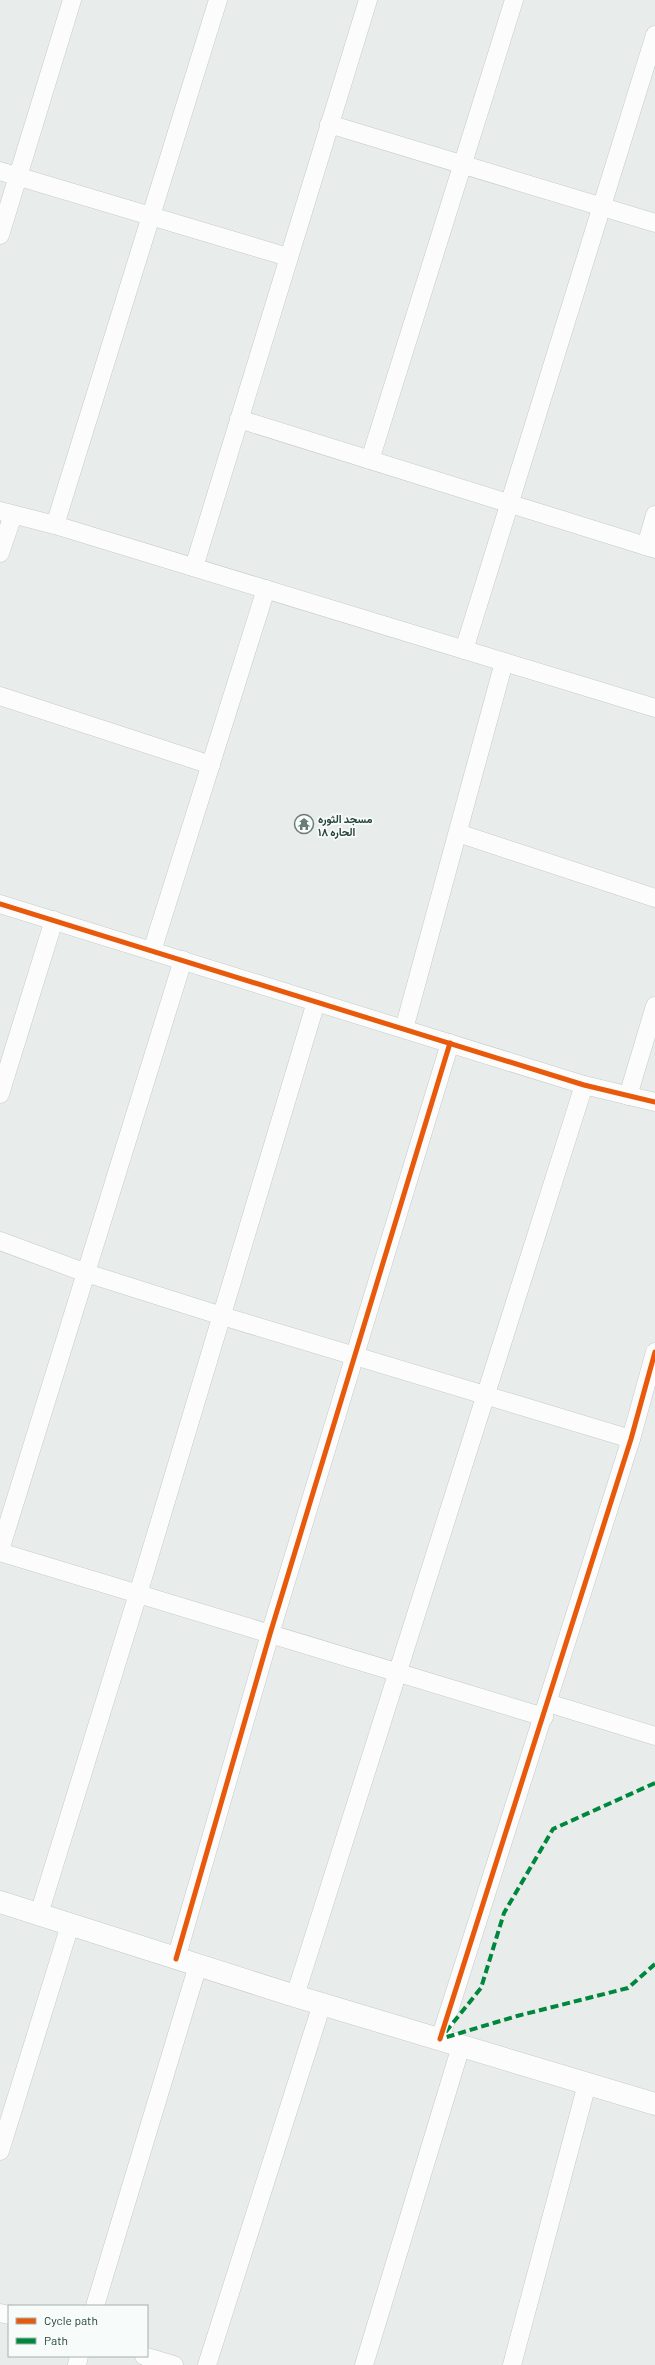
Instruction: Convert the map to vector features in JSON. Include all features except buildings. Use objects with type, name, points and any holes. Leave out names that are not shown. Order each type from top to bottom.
[{"type":"street","points":[[0,235],[72,0]]},
{"type":"street","points":[[55,524],[218,0]]},
{"type":"street","points":[[194,567],[368,0]]},
{"type":"street","points":[[370,460],[514,0]]},
{"type":"street","points":[[464,650],[655,35]]},
{"type":"street","points":[[329,124],[655,224]]},
{"type":"street","points":[[0,170],[288,257]]},
{"type":"street","points":[[239,419],[651,547],[655,516]]},
{"type":"street","points":[[0,553],[6,513],[55,524],[655,708]]},
{"type":"street","points":[[152,951],[266,589]]},
{"type":"street","points":[[404,1029],[504,662]]},
{"type":"street","points":[[0,696],[211,765]]},
{"type":"street","points":[[458,833],[655,898]]},
{"type":"street","points":[[0,904],[584,1085],[655,1102]]},
{"type":"street","points":[[0,1094],[4,1073],[54,920]]},
{"type":"street","points":[[183,960],[0,1551],[398,1673],[655,1736]]},
{"type":"street","points":[[39,1914],[138,1594],[316,1002]]},
{"type":"street","points":[[628,1096],[655,1006]]},
{"type":"street","points":[[176,1959],[270,1634],[450,1043]]},
{"type":"street","points":[[295,1996],[584,1085]]},
{"type":"street","points":[[0,1241],[86,1273],[222,1316],[630,1439]]},
{"type":"street","points":[[440,2039],[546,1710],[630,1439],[651,1388],[655,1352]]},
{"type":"street","points":[[0,1902],[295,1996],[655,2104]]},
{"type":"street","points":[[0,2151],[70,1925]]},
{"type":"street","points":[[95,2305],[198,1965]]},
{"type":"street","points":[[207,2365],[322,2004]]},
{"type":"street","points":[[364,2365],[461,2046]]},
{"type":"street","points":[[512,2365],[588,2084]]},
{"type":"street","points":[[147,2357],[174,2365]]},
{"type":"marked path","points":[[655,1783],[553,1829],[504,1913],[481,1988],[440,2039],[517,2016],[628,1988],[655,1964]]},
{"type":"cycle path","points":[[0,904],[584,1085],[655,1102]]},
{"type":"cycle path","points":[[176,1959],[270,1634],[450,1043]]},
{"type":"cycle path","points":[[440,2039],[631,1439],[655,1352]]},
{"type":"place","name":"مسجد الثوره الحاره ١٨","points":[[304,824]]}]
